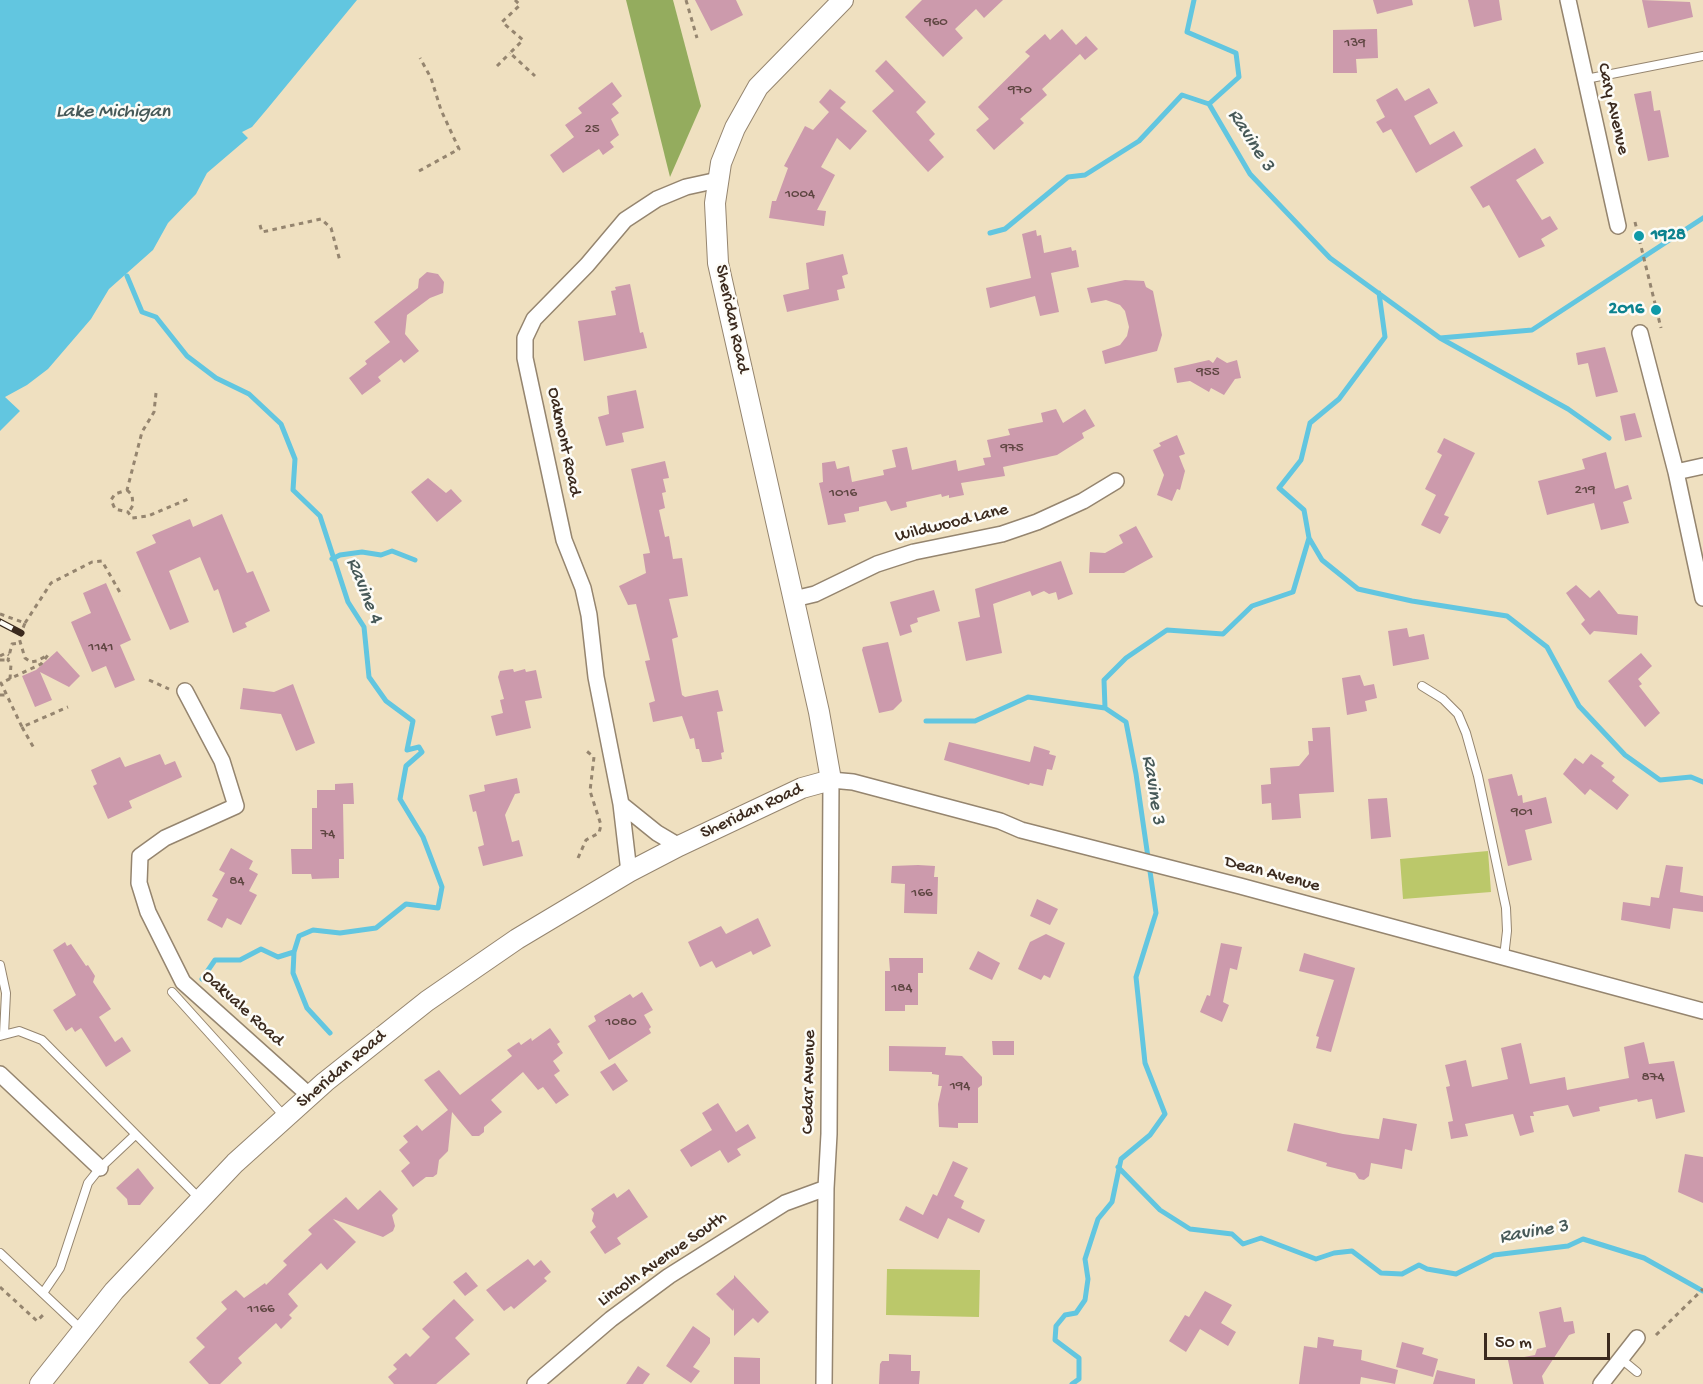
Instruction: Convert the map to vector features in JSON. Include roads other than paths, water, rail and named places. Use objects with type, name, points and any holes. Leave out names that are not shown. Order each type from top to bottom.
[{"type":"street","name":"Sheridan Road","points":[[40,1384],[114,1292],[200,1199],[310,1095],[427,1001],[517,939],[629,872],[802,788],[831,780],[819,712],[718,263],[715,203],[718,180],[735,128],[758,87],[843,0]]},
{"type":"street","name":"Cary Avenue","points":[[1568,0],[1618,226]]},
{"type":"street","name":"Oakmont Road","points":[[629,872],[621,804],[596,677],[589,615],[583,588],[564,540],[525,358],[525,338],[534,320],[587,265],[625,220],[657,199],[686,187],[718,180]]},
{"type":"street","points":[[1640,333],[1676,472],[1703,598]]},
{"type":"street","points":[[1676,472],[1703,466]]},
{"type":"street","name":"Wildwood Lane","points":[[794,599],[815,594],[877,564],[914,552],[1002,534],[1037,522],[1083,501],[1116,481]]},
{"type":"street","name":"Oakvale Road","points":[[185,691],[222,761],[236,806],[165,838],[140,856],[139,883],[148,912],[183,982],[310,1095]]},
{"type":"street","name":"Dean Avenue","points":[[831,780],[854,782],[1000,821],[1021,830],[1240,886],[1703,1011]]},
{"type":"street","name":"Cedar Avenue","points":[[824,1384],[826,1188],[829,1134],[831,780]]},
{"type":"street","points":[[621,804],[657,833],[679,846]]},
{"type":"street","points":[[0,1074],[100,1168]]},
{"type":"street","name":"Lincoln Avenue South","points":[[536,1384],[611,1319],[669,1276],[785,1203],[826,1188]]},
{"type":"street","points":[[1601,1384],[1637,1338]]},
{"type":"lane","points":[[1586,79],[1703,56]]},
{"type":"lane","points":[[1422,686],[1443,699],[1458,714],[1466,733],[1478,776],[1506,908],[1507,931],[1504,957]]},
{"type":"lane","points":[[0,965],[6,993],[2,1035],[19,1031],[42,1040],[200,1199]]},
{"type":"lane","points":[[172,992],[285,1118]]},
{"type":"lane","points":[[43,1293],[60,1268],[88,1183],[100,1168],[135,1135]]},
{"type":"lane","points":[[0,1253],[83,1331]]},
{"type":"lane","points":[[1620,1358],[1637,1372]]},
{"type":"water","name":"Lake Michigan","points":[[0,0],[357,0],[252,127],[242,132],[248,138],[207,173],[196,194],[168,223],[153,250],[109,289],[91,319],[48,369],[27,385],[5,397],[20,411],[0,431]]},
{"type":"waterway","name":"Ravine 3","points":[[1194,0],[1187,32],[1236,53],[1239,77],[1209,104],[1250,174],[1330,258],[1440,338],[1532,330],[1703,218]]},
{"type":"waterway","points":[[990,233],[1005,229],[1068,177],[1085,175],[1139,141],[1182,95],[1209,104]]},
{"type":"waterway","name":"Ravine 4","points":[[127,276],[142,312],[156,317],[187,356],[216,378],[249,394],[281,424],[295,459],[293,490],[320,516],[348,602],[364,627],[369,677],[386,701],[413,721],[407,750],[419,747],[422,752],[406,766],[400,799],[423,837],[442,887],[438,908],[406,904],[376,928],[340,933],[313,930],[299,936],[294,952],[293,973],[307,1008],[330,1033]]},
{"type":"waterway","name":"Ravine 3","points":[[1379,293],[1385,337],[1339,399],[1310,423],[1301,460],[1279,488],[1304,510],[1309,538],[1322,560],[1358,589],[1412,601],[1507,616],[1547,647],[1579,706],[1625,755],[1660,780],[1691,777],[1703,782]]},
{"type":"waterway","points":[[1440,338],[1568,409],[1609,438]]},
{"type":"waterway","name":"Ravine 3","points":[[1072,1384],[1079,1379],[1079,1358],[1055,1340],[1056,1326],[1065,1315],[1076,1313],[1085,1300],[1088,1279],[1085,1259],[1098,1219],[1112,1202],[1121,1159],[1150,1135],[1165,1114],[1145,1063],[1136,977],[1156,913],[1136,774],[1126,722],[1105,708],[1104,680],[1126,658],[1167,630],[1223,634],[1252,606],[1293,592],[1309,538]]},
{"type":"waterway","points":[[332,559],[340,555],[362,552],[381,555],[392,551],[415,560]]},
{"type":"waterway","points":[[926,721],[975,721],[1028,697],[1105,708]]},
{"type":"waterway","points":[[202,979],[215,960],[240,960],[261,949],[278,957],[294,952]]},
{"type":"waterway","name":"Ravine 3","points":[[1118,1167],[1160,1210],[1190,1229],[1232,1234],[1243,1244],[1261,1238],[1316,1259],[1334,1253],[1352,1251],[1381,1273],[1402,1274],[1419,1265],[1427,1269],[1456,1274],[1494,1255],[1568,1246],[1583,1239],[1644,1258],[1703,1291]]},
{"type":"railway","points":[[0,622],[21,633]]},
{"type":"place","name":"1928","points":[[1639,236]]},
{"type":"place","name":"2016","points":[[1656,310]]}]
